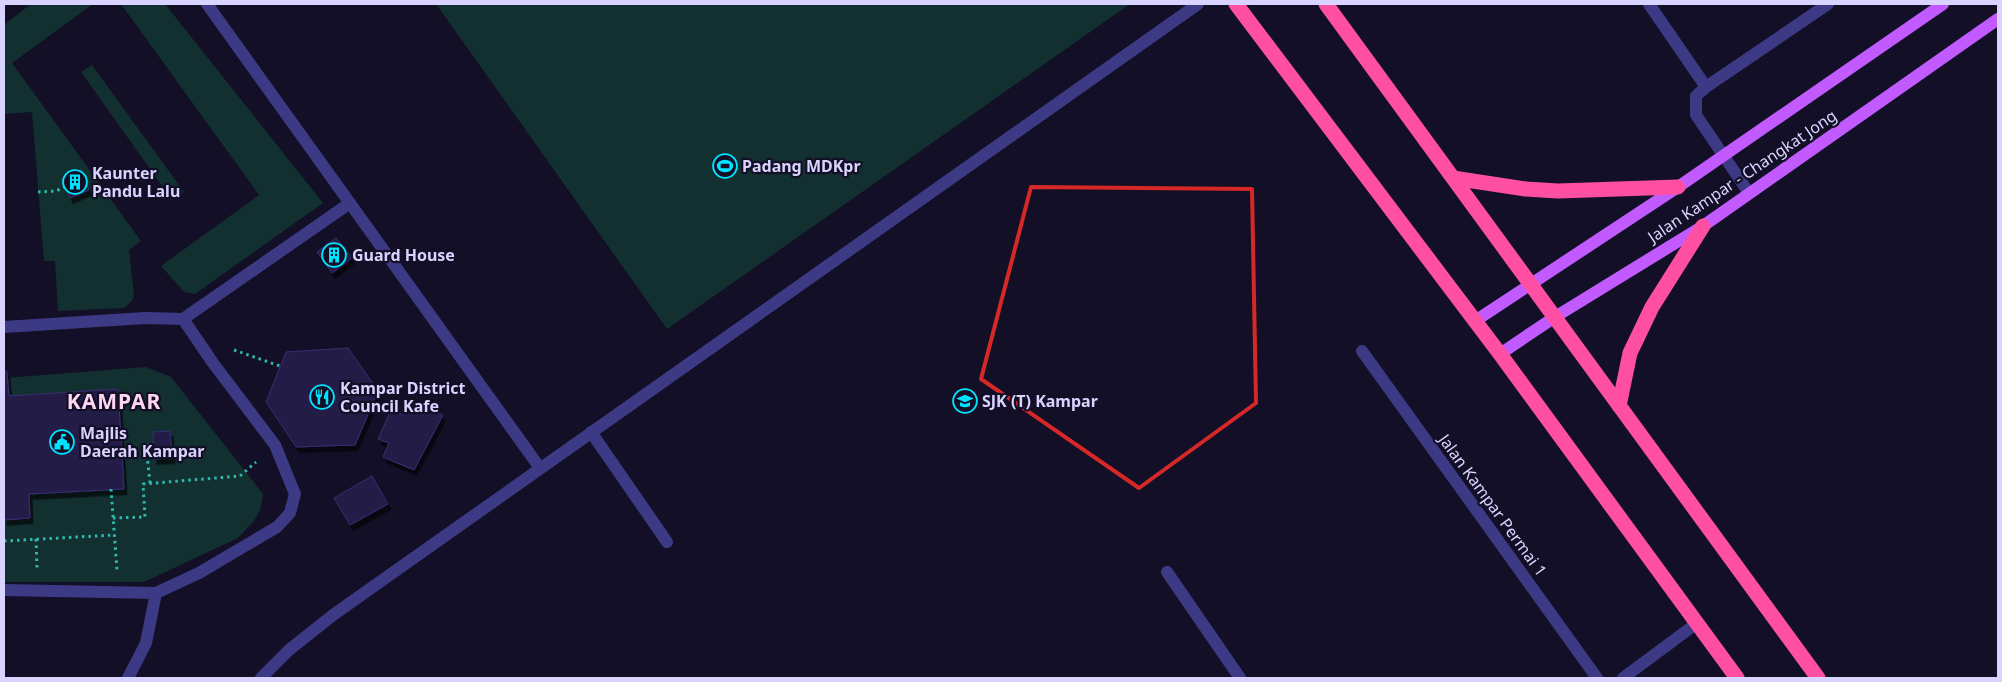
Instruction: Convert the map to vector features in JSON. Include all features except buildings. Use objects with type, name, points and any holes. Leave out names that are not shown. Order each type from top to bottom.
[{"type":"highway","points":[[1236,4],[1476,321],[1737,678]]},
{"type":"highway","points":[[1326,4],[1818,678]]},
{"type":"highway","points":[[1453,178],[1526,189],[1558,191],[1678,187]]},
{"type":"highway","points":[[1619,406],[1630,353],[1652,307],[1703,226]]},
{"type":"main road","name":"Jalan Kampar - Changkat Jong","points":[[1476,321],[1724,156],[1943,4]]},
{"type":"main road","name":"Jalan Kampar - Changkat Jong","points":[[1500,354],[1555,317],[1703,226],[1998,19]]},
{"type":"street","points":[[207,4],[540,468]]},
{"type":"street","points":[[261,678],[289,650],[333,615],[1198,4]]},
{"type":"street","points":[[1649,4],[1706,88]]},
{"type":"street","points":[[1749,193],[1696,115],[1696,96],[1828,4]]},
{"type":"street","points":[[4,327],[145,318],[183,319],[350,203]]},
{"type":"street","points":[[4,590],[156,593],[200,572],[277,527],[290,513],[295,494],[288,471],[276,445],[213,363],[183,319]]},
{"type":"street","name":"Jalan Kampar Permai 1","points":[[1362,350],[1597,678]]},
{"type":"street","points":[[591,432],[667,542]]},
{"type":"street","points":[[1167,572],[1240,678]]},
{"type":"street","points":[[128,678],[146,643],[156,593]]},
{"type":"street","points":[[1623,678],[1697,623]]},
{"type":"path","points":[[38,192],[56,191],[66,187]]},
{"type":"path","points":[[213,363],[231,349],[280,366]]},
{"type":"path","points":[[150,483],[146,446],[154,444]]},
{"type":"path","points":[[113,518],[145,517],[143,484],[240,476],[276,445]]},
{"type":"path","points":[[111,489],[119,593]]},
{"type":"path","points":[[4,541],[114,534]]},
{"type":"highlighted area","points":[[1031,187],[1252,189],[1256,403],[1139,488],[981,379]]},
{"type":"green space","points":[[31,4],[93,4],[12,63],[141,241],[129,250],[134,295],[132,301],[124,308],[58,311],[55,261],[44,261],[32,112],[4,114],[4,25]]},
{"type":"green space","points":[[121,4],[165,4],[323,203],[195,294],[184,292],[161,266],[259,195]]},
{"type":"green space","name":"Padang MDKpr","points":[[436,4],[1130,4],[667,329]]},
{"type":"green space","points":[[92,65],[184,192],[172,200],[81,72]]},
{"type":"green space","points":[[146,367],[171,377],[263,494],[261,508],[254,521],[238,538],[144,582],[4,582],[4,378]]},
{"type":"place","name":"Padang MDKpr","points":[[725,166]]},
{"type":"place","name":"Kaunter Pandu Lalu","points":[[75,182]]},
{"type":"place","name":"Guard House","points":[[334,255]]},
{"type":"place","name":"Kampar District Council Kafe","points":[[322,397]]},
{"type":"place","name":"SJK (T) Kampar","points":[[965,401]]},
{"type":"place","name":"Majlis Daerah Kampar","points":[[62,442]]},
{"type":"district","name":"KAMPAR","points":[[114,402]]}]
